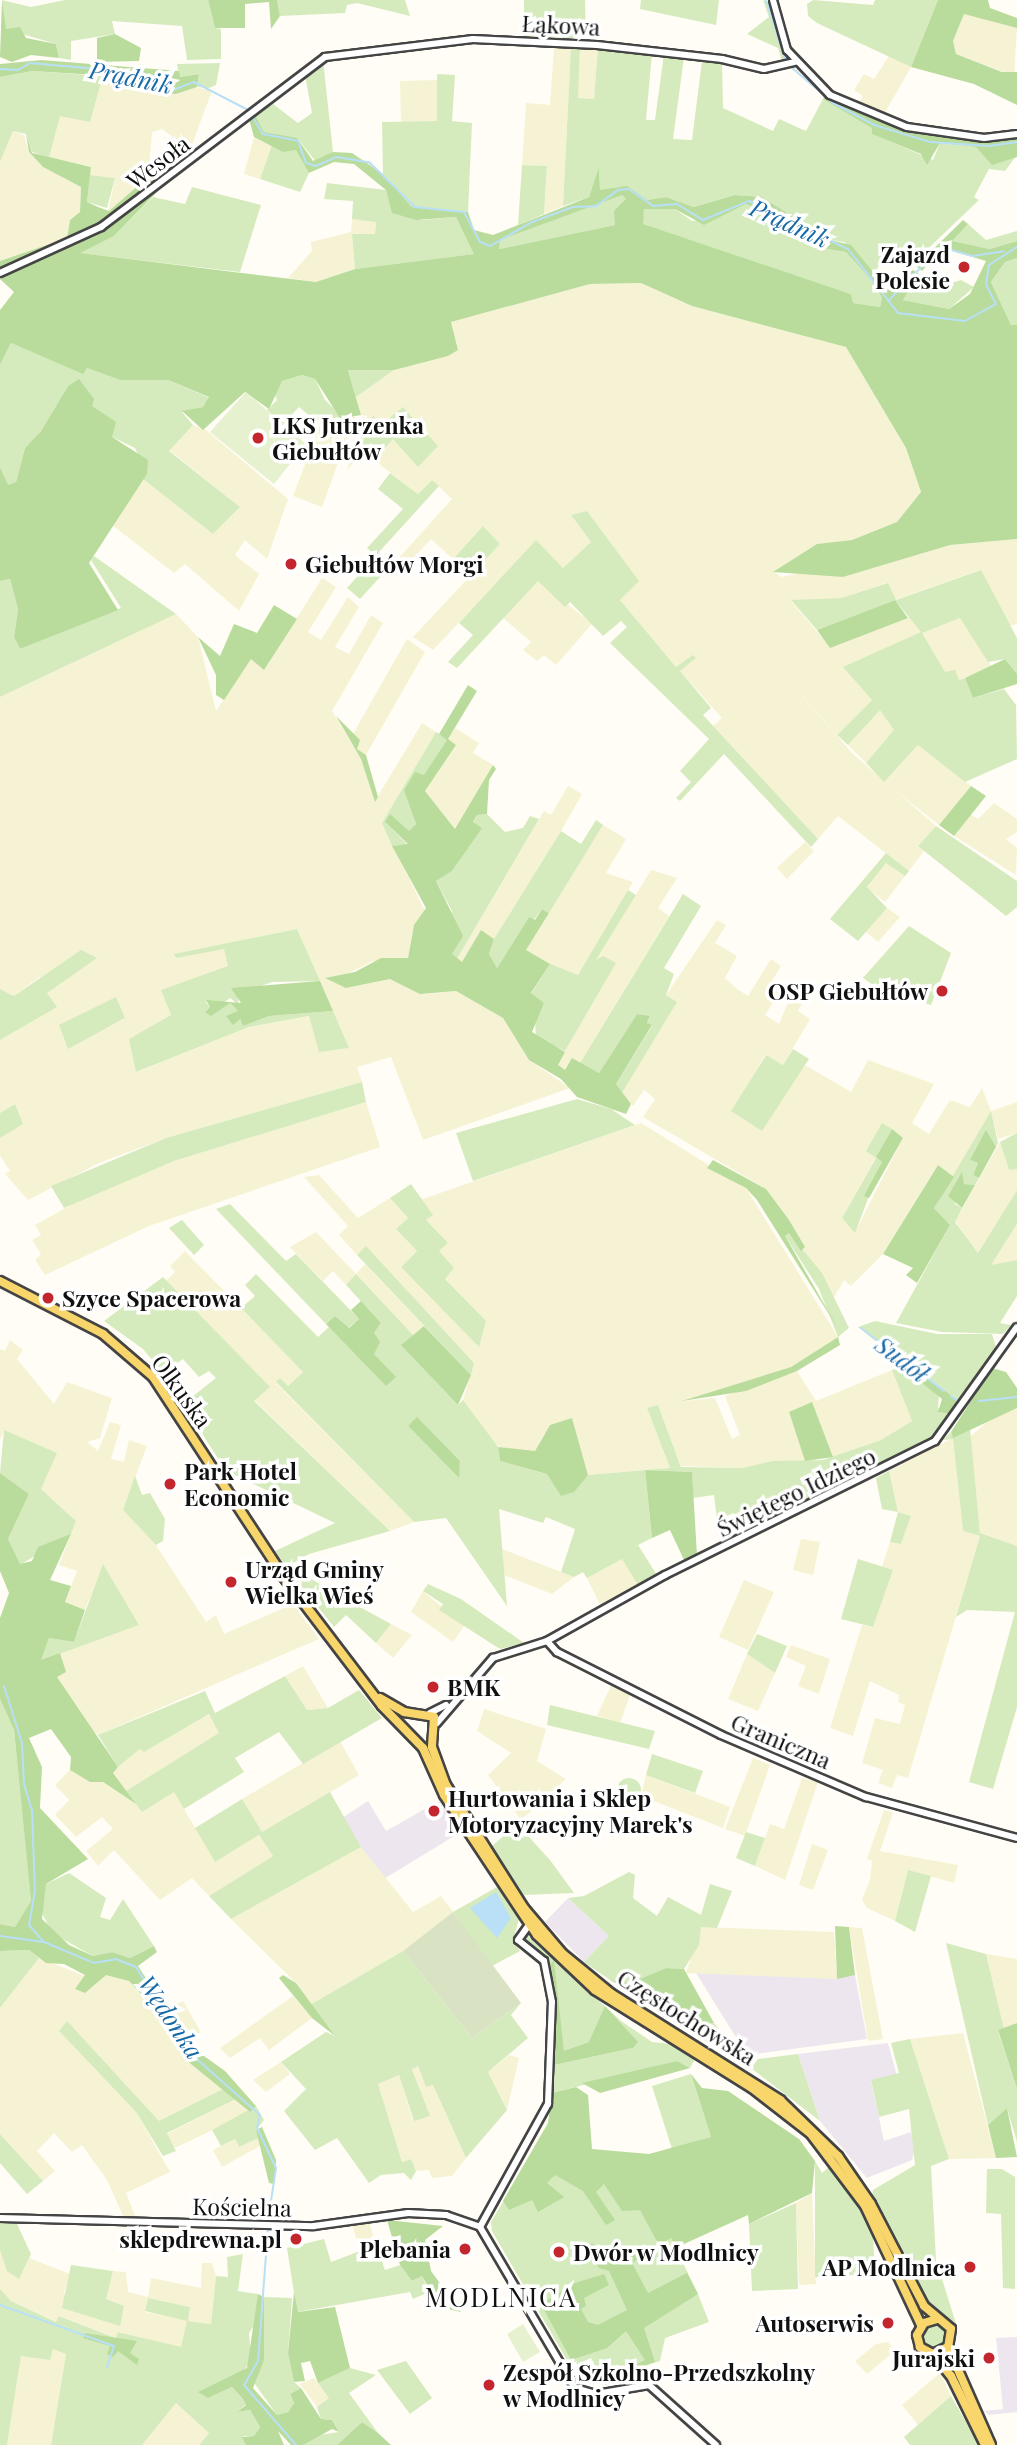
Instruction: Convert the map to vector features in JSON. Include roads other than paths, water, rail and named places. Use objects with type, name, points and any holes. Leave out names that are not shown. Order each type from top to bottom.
[{"type":"main road","name":"Olkuska","points":[[0,1281],[103,1334],[145,1369],[283,1576],[380,1698]]},
{"type":"main road","points":[[380,1698],[407,1712],[430,1713],[437,1723],[434,1737],[416,1743],[380,1698]]},
{"type":"main road","points":[[407,1729],[418,1711]]},
{"type":"main road","name":"Częstochowska","points":[[434,1737],[433,1751],[446,1785],[543,1932],[603,1988],[760,2086],[815,2130],[863,2190],[924,2306],[937,2319]]},
{"type":"main road","name":"Częstochowska","points":[[416,1743],[529,1925],[595,1990],[752,2088],[811,2134],[865,2206],[921,2325]]},
{"type":"main road","points":[[985,2445],[951,2376],[933,2354],[918,2343],[921,2325],[937,2319],[951,2329],[948,2347],[992,2445]]},
{"type":"main road","points":[[933,2354],[948,2347]]},
{"type":"street","points":[[773,0],[795,62],[830,94],[907,127],[984,138],[1017,134]]},
{"type":"street","name":"Łąkowa","points":[[323,58],[472,38],[597,44],[764,69],[795,62]]},
{"type":"street","name":"Wesoła","points":[[0,273],[101,227],[255,113],[323,58]]},
{"type":"street","name":"Świętego Idziego","points":[[437,1723],[451,1703],[489,1661],[547,1641],[665,1575],[936,1441],[1017,1326]]},
{"type":"street","name":"Graniczna","points":[[547,1641],[557,1652],[722,1735],[866,1797],[1017,1838]]},
{"type":"street","points":[[430,1713],[451,1703]]},
{"type":"street","points":[[529,1925],[517,1940],[545,1964],[552,2002],[548,2104],[480,2227],[578,2390],[596,2394],[649,2385],[716,2445]]},
{"type":"street","name":"Kościelna","points":[[0,2218],[314,2226],[408,2213],[446,2215],[480,2227]]},
{"type":"water","points":[[496,1892],[511,1918],[497,1938],[470,1908]]},
{"type":"waterway","points":[[766,0],[786,62]]},
{"type":"waterway","name":"Prądnik","points":[[0,69],[18,70],[30,63],[120,71],[129,80],[173,90],[194,82],[250,111]]},
{"type":"waterway","points":[[791,67],[833,103],[874,125],[930,142],[989,146],[1017,142]]},
{"type":"waterway","name":"Prądnik","points":[[252,116],[263,134],[298,141],[306,163],[316,166],[336,157],[369,162],[415,207],[464,212],[480,242],[490,246],[532,222],[573,207],[596,206],[618,190],[629,189],[653,206],[677,204],[703,220],[749,201],[848,249],[898,313],[965,321],[996,304],[986,284],[989,265],[1017,247]]},
{"type":"waterway","points":[[888,301],[941,247],[973,256],[1004,251]]},
{"type":"waterway","name":"Sudół","points":[[861,1328],[944,1391]]},
{"type":"waterway","name":"Sudół","points":[[950,1396],[958,1401]]},
{"type":"waterway","name":"Sudół","points":[[979,1401],[1017,1397]]},
{"type":"waterway","points":[[4,1686],[22,1743],[24,1784],[32,1811],[35,1891],[29,1925],[43,1941]]},
{"type":"waterway","name":"Wędonka","points":[[0,1936],[44,1942],[94,1963],[116,1959],[136,1967],[191,2054],[260,2115],[257,2128],[276,2168],[268,2221]]},
{"type":"waterway","name":"Wędonka","points":[[268,2228],[258,2361],[244,2385],[296,2445]]},
{"type":"waterway","points":[[0,2305],[114,2346],[107,2368]]},
{"type":"place","name":"Zajazd Polesie","points":[[964,267]]},
{"type":"place","name":"LKS Jutrzenka Giebułtów","points":[[258,438]]},
{"type":"place","name":"Giebułtów Morgi","points":[[291,564]]},
{"type":"place","name":"OSP Giebułtów","points":[[942,991]]},
{"type":"place","name":"Szyce Spacerowa","points":[[48,1298]]},
{"type":"place","name":"Park Hotel Economic","points":[[170,1484]]},
{"type":"place","name":"Urząd Gminy Wielka Wieś","points":[[231,1582]]},
{"type":"place","name":"BMK","points":[[433,1687]]},
{"type":"place","name":"Hurtowania i Sklep Motoryzacyjny Marek's","points":[[434,1811]]},
{"type":"place","name":"sklepdrewna.pl","points":[[296,2239]]},
{"type":"place","name":"Plebania","points":[[465,2249]]},
{"type":"place","name":"Dwór w Modlnicy","points":[[559,2252]]},
{"type":"place","name":"AP Modlnica","points":[[970,2267]]},
{"type":"place","name":"Autoserwis","points":[[888,2323]]},
{"type":"place","name":"Jurajski","points":[[989,2358]]},
{"type":"place","name":"Zespół Szkolno-Przedszkolny w Modlnicy","points":[[489,2385]]},
{"type":"district","name":"MODLNICA","points":[[501,2297]]}]
